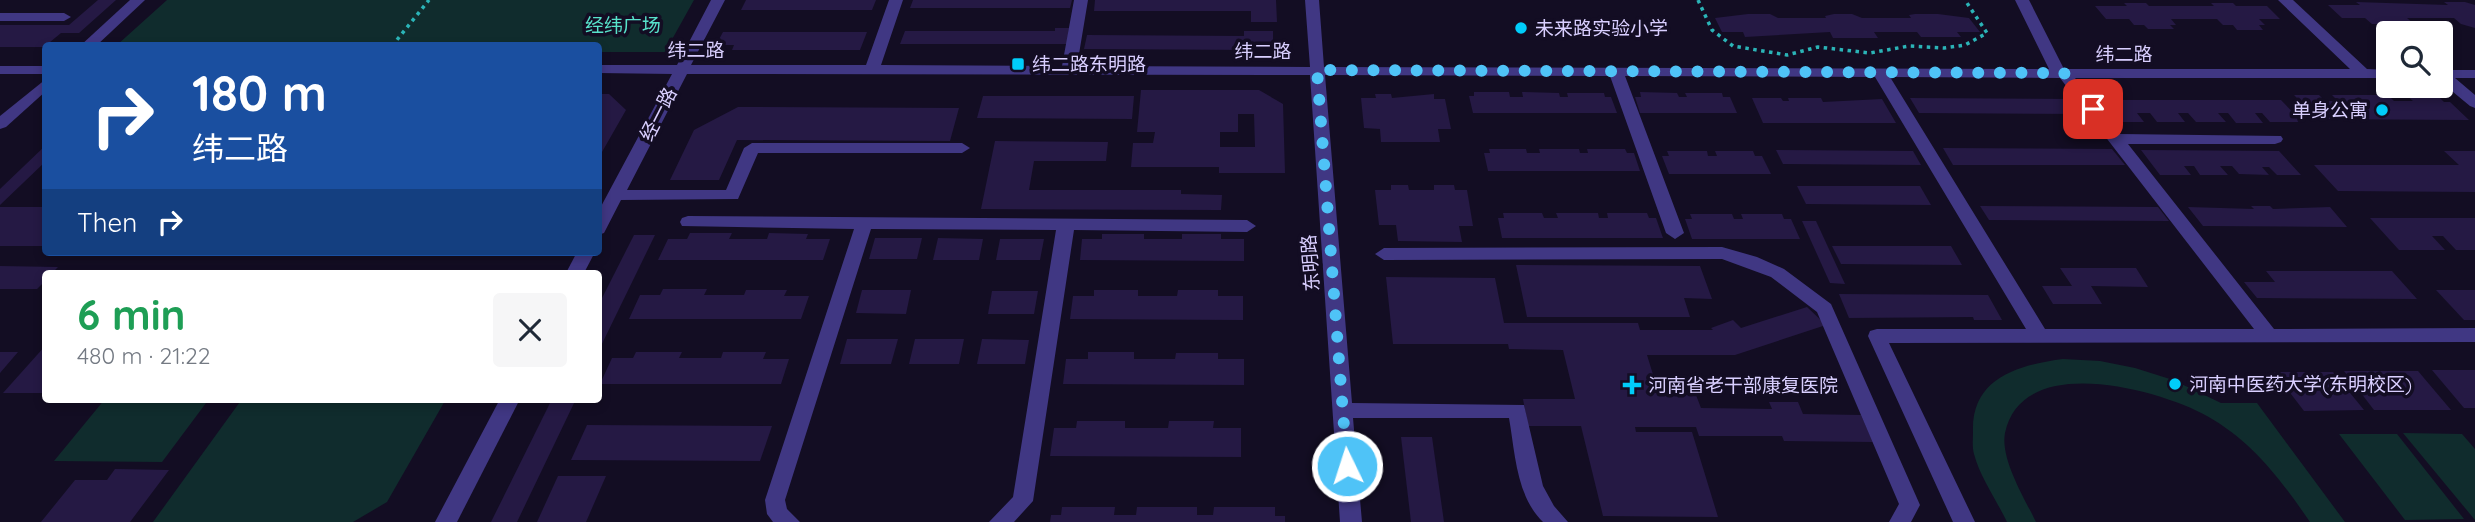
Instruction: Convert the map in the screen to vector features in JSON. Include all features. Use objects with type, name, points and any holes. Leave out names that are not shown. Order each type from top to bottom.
[{"type":"street","points":[[91,42],[138,0]]},
{"type":"street","name":"经一路","points":[[602,221],[718,0]]},
{"type":"street","points":[[872,69],[895,0]]},
{"type":"street","points":[[1069,69],[1081,0]]},
{"type":"street","name":"东明路","points":[[1312,0],[1351,522]]},
{"type":"street","points":[[2022,0],[2062,73],[2269,335]]},
{"type":"street","points":[[2285,0],[2363,74]]},
{"type":"street","points":[[0,17],[64,17]]},
{"type":"street","name":"纬二路","points":[[602,69],[2376,74]]},
{"type":"street","points":[[0,70],[42,70]]},
{"type":"street","points":[[1616,71],[1675,233]]},
{"type":"street","points":[[1879,72],[2039,335]]},
{"type":"street","points":[[2453,74],[2475,74]]},
{"type":"street","points":[[2453,84],[2475,103]]},
{"type":"street","points":[[0,124],[42,87]]},
{"type":"street","points":[[2116,139],[2275,139]]},
{"type":"street","points":[[616,195],[732,195],[752,148],[962,148]]},
{"type":"street","points":[[688,222],[1247,226]]},
{"type":"street","points":[[789,522],[778,514],[775,500],[864,223]]},
{"type":"street","points":[[999,522],[1023,501],[1066,225]]},
{"type":"street","points":[[1384,254],[1722,253],[1753,259],[1811,295],[1825,309],[1910,505],[1900,522]]},
{"type":"street","points":[[1964,522],[1877,336],[2475,335]]},
{"type":"street","points":[[446,522],[508,403]]},
{"type":"street","points":[[1342,411],[1517,410],[1535,495],[1545,514],[1557,522]]},
{"type":"path","points":[[395,42],[429,0]]},
{"type":"path","points":[[1698,0],[1712,30],[1733,46],[1787,55],[1818,47],[1870,53],[1909,46],[1944,48],[1965,45],[1987,33],[1965,0]]},
{"type":"green space","name":"经纬广场","points":[[167,0],[694,0],[665,52],[602,52],[602,42],[120,42]]},
{"type":"green space","points":[[2063,359],[2100,361],[2135,368],[2173,380],[2221,403],[2257,403],[2345,522],[2310,522],[2265,463],[2238,438],[2207,416],[2158,396],[2095,384],[2064,385],[2037,392],[2017,408],[2005,433],[2006,455],[2014,479],[2036,522],[2007,522],[1984,480],[1974,454],[1974,414],[1980,399],[2000,378],[2030,365]]},
{"type":"green space","points":[[102,403],[206,403],[162,462],[54,461]]},
{"type":"green space","points":[[239,403],[444,403],[387,502],[353,522],[153,522]]},
{"type":"green space","points":[[2403,433],[2462,434],[2475,449],[2475,520]]},
{"type":"green space","points":[[2339,434],[2397,434],[2464,519],[2405,520]]},
{"type":"building","points":[[98,0],[116,0],[79,33],[61,33],[50,42],[42,42],[42,47],[0,47],[0,25],[69,25]]},
{"type":"building","points":[[746,0],[876,0],[872,10],[741,10]]},
{"type":"building","points":[[913,0],[1072,0],[1070,8],[910,8]]},
{"type":"building","points":[[1095,0],[1276,0],[1277,22],[1251,22],[1251,11],[1094,11]]},
{"type":"building","points":[[2356,2],[2448,5],[2444,2],[2465,2],[2475,5],[2475,28],[2461,24],[2454,18],[2407,18],[2410,21],[2376,21],[2376,24],[2372,24],[2365,18],[2342,18],[2328,5],[2360,5]]},
{"type":"building","points":[[2124,3],[2146,3],[2149,6],[2214,6],[2211,3],[2233,3],[2236,6],[2267,6],[2280,19],[2259,19],[2265,25],[2259,25],[2263,30],[2237,30],[2233,25],[2223,25],[2217,19],[2171,19],[2176,25],[2170,25],[2174,29],[2148,29],[2144,25],[2134,25],[2129,19],[2106,19],[2095,6],[2127,6]]},
{"type":"building","points":[[1770,14],[1778,18],[1826,18],[1825,16],[1834,14],[1852,14],[1862,18],[1911,18],[1909,15],[1938,14],[1969,18],[1980,32],[1957,32],[1961,37],[1921,37],[1917,32],[1874,32],[1878,38],[1833,38],[1830,32],[1745,37],[1743,32],[1722,32],[1715,18]]},
{"type":"building","points":[[1055,28],[1069,28],[1067,44],[900,44],[905,31],[1055,31]]},
{"type":"building","points":[[1244,31],[1273,31],[1273,41],[1257,50],[1084,49],[1087,35],[1244,36]]},
{"type":"building","points":[[723,32],[867,32],[860,50],[732,50],[734,45],[716,45]]},
{"type":"building","points":[[1141,90],[1259,90],[1283,104],[1285,173],[1219,173],[1219,167],[1131,167],[1133,143],[1153,143],[1155,132],[1137,132]],"holes":[[[1238,114],[1254,114],[1255,147],[1220,147],[1220,132],[1238,132]]]},
{"type":"building","points":[[1474,92],[1509,92],[1510,97],[1523,97],[1522,92],[1559,93],[1560,97],[1568,97],[1567,93],[1604,93],[1605,97],[1611,97],[1617,113],[1473,113],[1469,96],[1474,96]]},
{"type":"building","points":[[1640,92],[1677,93],[1679,97],[1687,97],[1685,93],[1722,93],[1723,97],[1730,97],[1737,113],[1640,113],[1635,97],[1641,97]]},
{"type":"building","points":[[602,94],[609,94],[626,110],[602,152]]},
{"type":"building","points":[[1375,94],[1391,94],[1392,98],[1434,94],[1434,99],[1445,99],[1451,129],[1438,129],[1440,142],[1381,142],[1380,129],[1364,128],[1361,98],[1376,98]]},
{"type":"building","name":"单身公寓","points":[[2294,95],[2319,95],[2325,101],[2338,101],[2332,95],[2376,95],[2376,98],[2391,98],[2394,101],[2440,98],[2444,102],[2450,102],[2469,120],[2312,119],[2295,101],[2300,101]]},
{"type":"building","points":[[983,96],[1134,96],[1132,119],[977,118]]},
{"type":"building","points":[[1752,98],[1781,98],[1783,101],[1789,101],[1788,98],[1821,98],[1823,102],[1882,99],[1896,123],[1763,123]]},
{"type":"building","points":[[1910,98],[2076,99],[2087,114],[1919,113]]},
{"type":"building","points":[[2103,100],[2281,100],[2302,122],[2270,122],[2262,113],[2255,113],[2263,123],[2236,123],[2228,113],[2218,113],[2226,122],[2196,122],[2188,113],[2178,113],[2185,122],[2157,122],[2150,113],[2137,113],[2144,122],[2114,122],[2107,113],[2113,113]]},
{"type":"building","points":[[738,107],[959,108],[950,141],[737,140],[719,180],[670,180],[694,130]]},
{"type":"building","points":[[995,141],[1108,142],[1106,161],[1034,161],[1029,190],[1181,190],[1181,194],[1222,195],[1221,210],[981,209]]},
{"type":"building","points":[[1943,148],[2112,149],[2125,165],[1953,165]]},
{"type":"building","points":[[42,149],[42,165],[0,205],[0,189]]},
{"type":"building","points":[[1489,149],[1526,149],[1527,153],[1540,153],[1539,149],[1579,149],[1580,153],[1588,153],[1587,149],[1625,149],[1627,153],[1634,153],[1640,171],[1488,171],[1484,153],[1490,153]]},
{"type":"building","points":[[1776,150],[1913,151],[1921,165],[1783,164]]},
{"type":"building","points":[[2141,150],[2279,151],[2301,175],[2277,175],[2269,167],[2262,167],[2269,175],[2239,174],[2232,166],[2220,166],[2228,175],[2200,175],[2194,166],[2184,166],[2191,175],[2160,175]]},
{"type":"building","points":[[1667,151],[1707,151],[1708,156],[1717,156],[1715,151],[1753,151],[1755,156],[1762,156],[1771,174],[1669,174],[1662,156],[1669,156]]},
{"type":"building","points":[[2444,151],[2475,151],[2475,192],[2338,191],[2314,165],[2459,165]]},
{"type":"building","points":[[1391,185],[1408,185],[1409,190],[1434,190],[1434,185],[1454,185],[1455,190],[1467,190],[1473,226],[1459,226],[1462,242],[1398,241],[1396,225],[1379,225],[1375,190],[1391,190]]},
{"type":"building","points":[[1797,186],[1920,186],[1931,205],[1806,204]]},
{"type":"building","points":[[1980,206],[2158,207],[2169,221],[1989,220]]},
{"type":"building","points":[[2251,206],[2270,206],[2273,209],[2330,207],[2347,227],[2203,226],[2188,207],[2254,209]]},
{"type":"building","points":[[0,207],[42,207],[42,246],[0,246]]},
{"type":"building","points":[[1503,213],[1542,213],[1544,218],[1558,218],[1556,213],[1598,213],[1599,218],[1608,218],[1607,213],[1647,213],[1649,218],[1656,218],[1663,238],[1502,238],[1498,218],[1504,218]]},
{"type":"building","points":[[1690,214],[1732,214],[1734,219],[1743,219],[1741,214],[1782,214],[1784,219],[1791,219],[1800,239],[1692,239],[1685,219],[1692,219]]},
{"type":"building","points":[[2370,218],[2475,218],[2475,250],[2456,250],[2443,236],[2432,236],[2445,250],[2399,250]]},
{"type":"building","points":[[1802,221],[1816,221],[1845,284],[1830,283]]},
{"type":"building","points":[[690,233],[732,233],[729,239],[767,239],[769,233],[808,234],[806,239],[830,239],[823,260],[658,260],[668,239],[687,239]]},
{"type":"building","points":[[1102,234],[1144,234],[1144,239],[1182,239],[1182,234],[1221,234],[1221,239],[1244,239],[1244,261],[1080,260],[1082,239],[1102,239]]},
{"type":"building","points":[[634,235],[655,235],[602,344],[602,298]]},
{"type":"building","points":[[875,238],[922,238],[917,259],[869,259]]},
{"type":"building","points":[[938,238],[983,239],[979,260],[933,260]]},
{"type":"building","points":[[1000,239],[1044,239],[1040,260],[996,260]]},
{"type":"building","points":[[1832,246],[1951,246],[1962,265],[1841,264]]},
{"type":"building","points":[[1516,265],[1700,266],[1712,299],[1684,298],[1690,317],[1527,317]]},
{"type":"building","points":[[0,266],[58,267],[55,270],[42,270],[42,284],[37,289],[0,289]]},
{"type":"building","points":[[2060,268],[2136,268],[2148,287],[2091,286],[2102,304],[2053,304],[2042,286],[2072,286]]},
{"type":"building","points":[[2266,271],[2392,271],[2417,299],[2257,298],[2244,282],[2275,282]]},
{"type":"building","points":[[1386,277],[1495,278],[1504,323],[1638,323],[1640,330],[1713,330],[1711,328],[1733,320],[1741,328],[1807,307],[1826,325],[1735,355],[1647,355],[1659,394],[1696,395],[1701,408],[1772,409],[1769,402],[1798,402],[1803,414],[1861,415],[1873,442],[1784,441],[1782,436],[1699,436],[1696,427],[1635,427],[1636,432],[1692,432],[1718,517],[1603,516],[1581,426],[1528,426],[1523,399],[1575,399],[1563,350],[1509,349],[1508,344],[1393,344]]},
{"type":"building","points":[[663,289],[707,289],[704,295],[744,295],[746,290],[787,290],[784,296],[809,296],[801,319],[629,319],[640,295],[660,295]]},
{"type":"building","points":[[862,290],[911,290],[906,314],[856,313]]},
{"type":"building","points":[[1094,290],[1138,290],[1138,296],[1177,296],[1178,290],[1218,290],[1218,296],[1243,296],[1243,320],[1070,319],[1073,296],[1094,296]]},
{"type":"building","points":[[2436,290],[2475,290],[2475,320],[2464,320]]},
{"type":"building","points":[[992,291],[1038,291],[1034,314],[988,314]]},
{"type":"building","points":[[1839,294],[1988,295],[2002,320],[1974,320],[1973,317],[1849,318]]},
{"type":"building","points":[[847,339],[898,339],[891,364],[840,364]]},
{"type":"building","points":[[915,339],[964,339],[959,364],[909,364]]},
{"type":"building","points":[[982,339],[1029,340],[1025,364],[977,364]]},
{"type":"building","points":[[42,349],[42,393],[3,393]]},
{"type":"building","points":[[0,352],[18,352],[0,373]]},
{"type":"building","points":[[636,352],[682,352],[679,358],[721,358],[723,352],[766,352],[763,359],[789,359],[781,384],[602,384],[612,358],[633,358]]},
{"type":"building","points":[[1088,352],[1134,352],[1134,359],[1175,359],[1176,353],[1218,353],[1218,359],[1244,359],[1244,385],[1063,384],[1066,359],[1088,359]]},
{"type":"building","points":[[2432,370],[2475,370],[2475,408],[2464,408]]},
{"type":"building","points":[[2344,371],[2418,371],[2451,410],[2374,410]]},
{"type":"building","points":[[2274,372],[2333,372],[2364,410],[2304,411]]},
{"type":"building","points":[[550,403],[574,403],[517,522],[491,522]]},
{"type":"building","points":[[1077,421],[1125,421],[1125,428],[1168,428],[1169,421],[1214,421],[1213,428],[1241,428],[1241,457],[1050,456],[1054,428],[1076,428]]},
{"type":"building","points":[[587,425],[772,426],[760,461],[571,460]]},
{"type":"building","points":[[1401,437],[1432,437],[1444,522],[1411,522]]},
{"type":"building","points":[[115,469],[169,470],[130,522],[41,522],[75,480],[107,480]]},
{"type":"building","points":[[558,476],[606,476],[586,522],[537,522]]},
{"type":"building","points":[[1062,507],[1115,507],[1114,515],[1136,515],[1137,507],[1197,507],[1197,515],[1213,515],[1214,507],[1275,507],[1275,516],[1285,516],[1285,522],[1050,522],[1051,515],[1061,515]]},
{"type":"place","name":"未来路实验小学","points":[[1521,28]]},
{"type":"place","name":"纬二路东明路","points":[[1018,64]]},
{"type":"place","name":"单身公寓","points":[[2382,110]]},
{"type":"place","name":"河南中医药大学(东明校区)","points":[[2175,384]]},
{"type":"place","name":"河南省老干部康复医院","points":[[1632,385]]},
{"type":"route","points":[[1347,466],[1317,70],[2064,73],[2093,109]]}]
